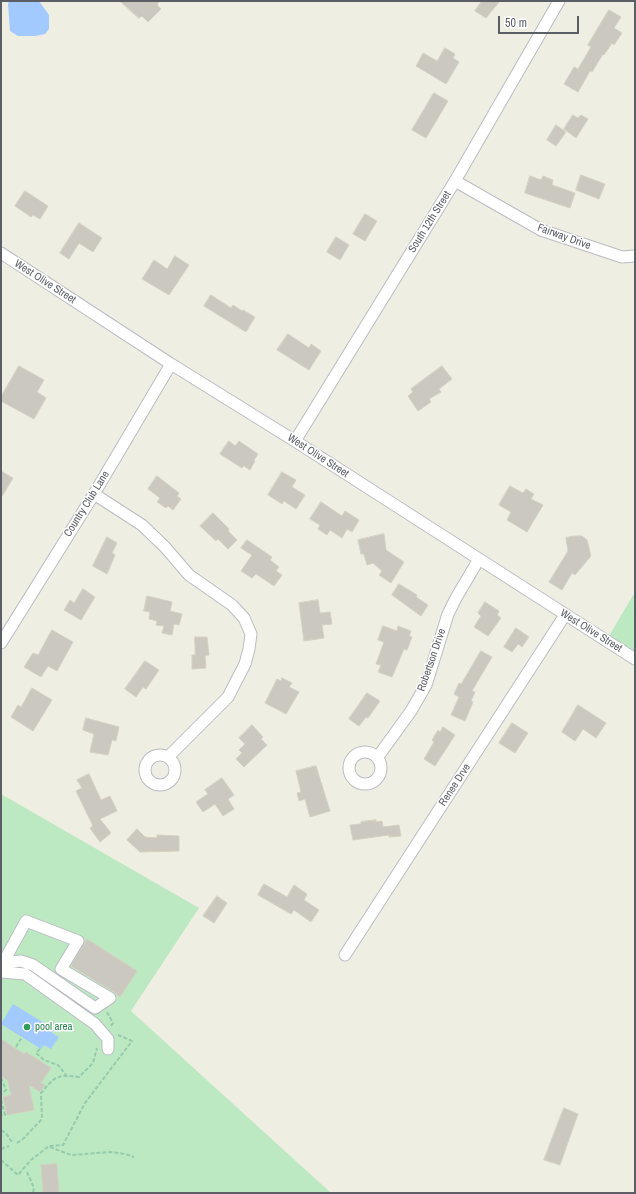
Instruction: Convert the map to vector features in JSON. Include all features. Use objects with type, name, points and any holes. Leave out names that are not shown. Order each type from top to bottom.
[{"type":"street","name":"South 12th Street","points":[[295,441],[455,181],[559,1]]},
{"type":"street","name":"Fairway Drive","points":[[455,181],[541,230],[622,257],[635,256]]},
{"type":"street","name":"West Olive Street","points":[[1,253],[171,364],[295,441],[635,659]]},
{"type":"street","name":"Country Club Lane","points":[[1,643],[94,494],[171,364]]},
{"type":"street","points":[[94,494],[142,525],[189,575],[232,605],[244,618],[251,634],[245,664],[228,697],[168,757]]},
{"type":"street","name":"Robertson Drive","points":[[377,758],[411,712],[426,685],[448,614],[479,559]]},
{"type":"street","name":"Renee Drve","points":[[346,956],[565,615]]},
{"type":"street","points":[[26,921],[78,940],[61,969],[110,998],[100,1005],[95,1008],[27,963],[21,961],[4,963],[26,921]]},
{"type":"street","points":[[1,972],[25,974],[94,1024],[108,1039],[108,1049]]},
{"type":"path","points":[[17,1143],[22,1140],[42,1119],[41,1093],[54,1079],[66,1075],[79,1077],[93,1063],[102,1028],[108,1030],[113,1023],[109,1014],[100,1005]]},
{"type":"path","points":[[1,1160],[18,1175],[30,1160],[49,1146],[63,1145],[85,1103],[132,1041],[114,1033]]},
{"type":"path","points":[[16,1047],[22,1038]]},
{"type":"path","points":[[40,1049],[36,1053],[44,1060],[58,1065],[66,1075]]},
{"type":"path","points":[[1,1078],[6,1090],[1,1094]]},
{"type":"path","points":[[1,1100],[5,1115],[1,1115]]},
{"type":"path","points":[[1,1131],[5,1132],[12,1142]]},
{"type":"path","points":[[1,1149],[9,1146]]},
{"type":"path","points":[[49,1146],[71,1155],[111,1152],[134,1157]]},
{"type":"path","points":[[27,1172],[34,1188],[33,1193]]},
{"type":"green space","points":[[635,592],[635,659],[606,641]]},
{"type":"green space","points":[[1,794],[199,908],[131,1011],[331,1193],[1,1193]]},
{"type":"water","points":[[9,1],[39,1],[49,15],[49,29],[45,34],[35,36],[18,36],[10,31]]},
{"type":"water","name":"pool area","points":[[13,1004],[54,1029],[52,1033],[59,1037],[51,1049],[44,1045],[41,1049],[1,1024]]},
{"type":"building","points":[[120,1],[159,1],[157,5],[161,9],[148,22],[142,16],[139,18]]},
{"type":"building","points":[[482,1],[500,1],[486,18],[475,11]]},
{"type":"building","points":[[609,10],[621,17],[614,28],[622,33],[614,45],[612,43],[604,55],[603,54],[592,72],[590,71],[578,92],[564,84],[574,67],[578,69],[591,47],[588,45]]},
{"type":"building","points":[[445,48],[455,54],[453,58],[459,62],[446,84],[416,66],[423,53],[437,61]]},
{"type":"building","points":[[434,93],[448,101],[426,138],[412,130]]},
{"type":"building","points":[[573,115],[578,118],[581,115],[588,119],[576,138],[564,129]]},
{"type":"building","points":[[556,125],[566,132],[556,146],[547,140]]},
{"type":"building","points":[[581,175],[605,184],[599,199],[576,190]]},
{"type":"building","points":[[530,176],[541,180],[543,176],[553,180],[552,185],[575,193],[570,208],[525,193]]},
{"type":"building","points":[[25,191],[48,206],[40,219],[33,215],[31,217],[15,206]]},
{"type":"building","points":[[365,214],[377,221],[365,241],[353,234]]},
{"type":"building","points":[[79,223],[102,238],[93,252],[79,243],[69,259],[60,253]]},
{"type":"building","points":[[336,237],[349,245],[340,260],[327,252]]},
{"type":"building","points":[[175,256],[189,265],[169,295],[142,279],[154,260],[167,269]]},
{"type":"building","points":[[211,295],[231,308],[233,305],[255,317],[246,332],[204,306]]},
{"type":"building","points":[[288,334],[309,348],[311,344],[321,351],[309,370],[277,350]]},
{"type":"building","points":[[19,366],[44,380],[37,392],[46,398],[34,419],[1,401],[1,397]]},
{"type":"building","points":[[442,366],[452,379],[439,389],[441,392],[429,399],[431,402],[418,411],[408,396],[413,392],[411,389]]},
{"type":"building","points":[[229,441],[235,446],[239,441],[258,454],[250,470],[244,466],[242,468],[220,454]]},
{"type":"building","points":[[1,471],[13,478],[1,498]]},
{"type":"building","points":[[282,472],[296,480],[292,487],[305,495],[296,509],[284,501],[282,504],[268,495]]},
{"type":"building","points":[[157,476],[179,493],[177,496],[181,499],[173,510],[168,506],[166,508],[157,502],[160,498],[148,489]]},
{"type":"building","points":[[510,486],[523,493],[526,489],[534,494],[531,499],[543,505],[527,532],[507,520],[511,512],[499,505]]},
{"type":"building","points":[[321,502],[342,516],[345,511],[359,520],[352,532],[347,529],[342,538],[330,530],[327,535],[318,529],[320,525],[310,519]]},
{"type":"building","points":[[213,513],[229,529],[228,531],[237,540],[228,549],[218,539],[216,541],[200,526]]},
{"type":"building","points":[[384,534],[386,550],[404,562],[391,583],[379,575],[382,571],[373,563],[367,565],[364,554],[361,554],[358,540]]},
{"type":"building","points":[[582,536],[587,540],[591,556],[575,575],[572,573],[562,590],[549,582],[568,551],[566,538]]},
{"type":"building","points":[[107,537],[117,543],[112,553],[115,555],[107,574],[93,566]]},
{"type":"building","points":[[247,540],[272,557],[270,560],[279,567],[276,571],[282,575],[274,586],[256,574],[252,578],[241,571],[252,555],[241,548]]},
{"type":"building","points":[[399,584],[417,595],[416,597],[428,605],[421,616],[392,595]]},
{"type":"building","points":[[83,589],[95,597],[81,620],[64,610],[70,600],[74,603]]},
{"type":"building","points":[[147,596],[172,602],[170,611],[182,614],[179,625],[174,624],[172,635],[162,633],[164,626],[156,625],[157,621],[149,619],[150,612],[144,611]]},
{"type":"building","points":[[318,600],[320,613],[330,612],[332,624],[322,625],[324,638],[304,641],[299,603]]},
{"type":"building","points":[[485,602],[499,611],[497,615],[501,618],[488,636],[474,627],[481,616],[478,613]]},
{"type":"building","points":[[383,626],[397,631],[398,626],[411,631],[409,636],[412,637],[407,650],[404,649],[392,677],[378,672],[381,665],[376,664],[384,642],[378,640]]},
{"type":"building","points":[[516,628],[529,637],[522,647],[518,644],[512,652],[504,647]]},
{"type":"building","points":[[52,630],[73,642],[57,671],[48,666],[41,677],[24,667],[33,653],[38,655]]},
{"type":"building","points":[[195,637],[207,637],[209,655],[205,656],[206,668],[192,669],[192,655],[195,655]]},
{"type":"building","points":[[481,651],[492,657],[472,691],[475,692],[471,701],[473,702],[465,721],[451,715],[459,697],[454,694],[459,683],[461,684]]},
{"type":"building","points":[[145,661],[159,670],[146,689],[143,687],[136,697],[125,689]]},
{"type":"building","points":[[282,678],[292,683],[289,687],[299,692],[286,714],[265,703],[277,679],[281,681]]},
{"type":"building","points":[[32,688],[52,700],[33,731],[11,717],[18,705],[21,707]]},
{"type":"building","points":[[367,693],[380,701],[368,718],[366,717],[359,726],[349,719]]},
{"type":"building","points":[[578,705],[606,723],[596,738],[583,729],[575,741],[562,732]]},
{"type":"building","points":[[86,718],[119,727],[116,741],[112,740],[108,755],[90,752],[94,734],[83,730]]},
{"type":"building","points":[[512,723],[528,733],[515,753],[499,743]]},
{"type":"building","points":[[252,725],[263,737],[261,739],[267,745],[244,767],[236,759],[242,753],[239,750],[245,744],[239,738]]},
{"type":"building","points":[[443,727],[455,735],[435,766],[424,759],[434,742],[432,740],[438,730],[440,732]]},
{"type":"building","points":[[316,766],[330,811],[310,817],[305,799],[299,801],[297,793],[301,792],[296,771]]},
{"type":"building","points":[[89,774],[101,800],[110,796],[117,811],[100,819],[111,833],[100,842],[90,828],[93,826],[76,791],[82,788],[77,780]]},
{"type":"building","points":[[222,778],[234,795],[228,799],[234,809],[223,816],[215,804],[203,812],[196,802],[208,794],[205,790]]},
{"type":"building","points":[[376,820],[376,822],[382,821],[383,827],[399,825],[401,836],[389,837],[389,835],[353,840],[350,825]]},
{"type":"building","points":[[137,829],[145,837],[157,838],[157,835],[179,836],[179,851],[140,852],[127,840]]},
{"type":"building","points":[[264,884],[287,897],[294,885],[307,894],[304,900],[319,910],[311,922],[294,910],[291,914],[258,895]]},
{"type":"building","points":[[217,896],[227,903],[214,923],[203,916]]},
{"type":"building","points":[[87,939],[137,971],[120,997],[71,966]]},
{"type":"building","points":[[1,1039],[24,1054],[26,1052],[51,1068],[41,1083],[45,1085],[40,1092],[29,1085],[34,1110],[7,1115],[3,1097],[11,1095],[8,1081],[1,1076]]},
{"type":"building","points":[[564,1108],[578,1114],[560,1165],[544,1160]]},
{"type":"building","points":[[57,1164],[59,1193],[43,1193],[41,1165]]},
{"type":"place","name":"pool area","points":[[27,1027]]}]
